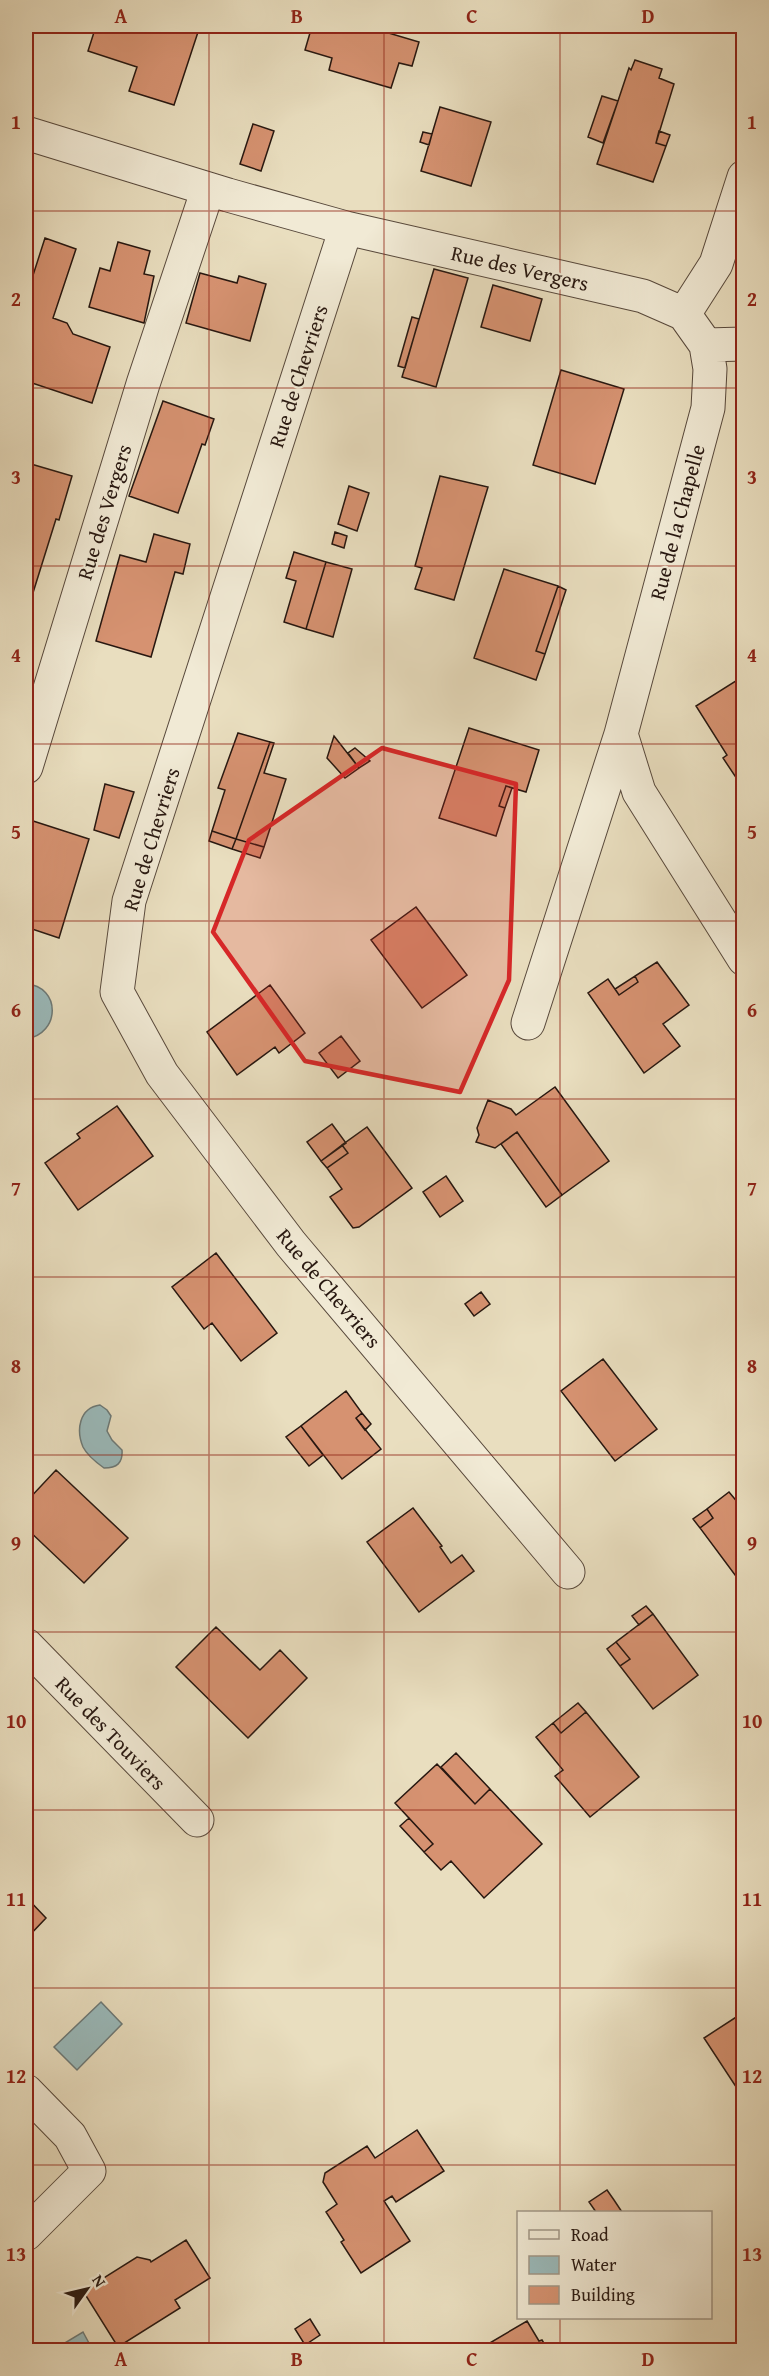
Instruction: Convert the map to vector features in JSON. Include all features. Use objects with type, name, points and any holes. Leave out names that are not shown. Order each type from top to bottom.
[{"type":"street","name":"Rue des Vergers","points":[[26,133],[208,189],[346,228],[643,296],[684,314]]},
{"type":"street","points":[[684,314],[716,264],[744,177]]},
{"type":"street","name":"Rue des Vergers","points":[[26,767],[143,384],[208,189]]},
{"type":"street","name":"Rue de Chevriers","points":[[346,228],[129,901],[117,992],[162,1074],[291,1244],[568,1572]]},
{"type":"street","name":"Rue de la Chapelle","points":[[528,1023],[621,734],[708,408],[710,369],[706,345],[684,314]]},
{"type":"street","points":[[706,345],[744,344]]},
{"type":"street","points":[[621,734],[639,792],[744,959]]},
{"type":"street","name":"Rue des Touviers","points":[[26,1645],[197,1820]]},
{"type":"street","points":[[26,2091],[70,2136],[89,2171],[26,2235]]},
{"type":"highlighted area","points":[[382,748],[516,784],[509,980],[460,1092],[305,1061],[213,932],[249,840]]},
{"type":"water","points":[[26,984],[46,993],[51,1001],[52,1010],[51,1020],[46,1029],[26,1039]]},
{"type":"water","points":[[100,1405],[111,1416],[107,1431],[122,1450],[120,1461],[116,1466],[109,1468],[104,1468],[87,1453],[80,1434],[84,1415],[88,1410]]},
{"type":"water","points":[[101,2002],[122,2024],[77,2070],[54,2047]]},
{"type":"water","points":[[83,2332],[90,2345],[89,2350],[53,2350]]},
{"type":"building","points":[[96,26],[200,26],[174,105],[129,91],[137,67],[88,51]]},
{"type":"building","points":[[312,26],[365,26],[419,42],[412,66],[399,63],[391,88],[329,70],[332,58],[305,50]]},
{"type":"building","points":[[635,60],[662,69],[659,78],[674,84],[656,143],[666,146],[653,182],[597,164],[629,68],[631,70]]},
{"type":"building","points":[[602,96],[618,101],[603,143],[588,137]]},
{"type":"building","points":[[440,107],[491,122],[471,186],[421,171]]},
{"type":"building","points":[[253,124],[274,131],[261,171],[240,164]]},
{"type":"building","points":[[659,131],[670,135],[666,146],[656,143]]},
{"type":"building","points":[[423,132],[432,134],[429,145],[420,142]]},
{"type":"building","points":[[45,238],[76,249],[53,318],[67,323],[73,334],[110,347],[92,403],[26,381],[26,297]]},
{"type":"building","points":[[118,242],[150,251],[144,274],[154,276],[144,323],[89,307],[100,268],[110,271]]},
{"type":"building","points":[[434,269],[468,278],[436,387],[402,377]]},
{"type":"building","points":[[200,273],[237,283],[239,276],[266,284],[250,341],[186,323]]},
{"type":"building","points":[[493,285],[542,299],[530,341],[481,327]]},
{"type":"building","points":[[412,317],[419,319],[405,368],[398,366]]},
{"type":"building","points":[[561,370],[624,389],[595,484],[533,465]]},
{"type":"building","points":[[163,401],[214,419],[205,445],[202,444],[178,513],[129,496]]},
{"type":"building","points":[[31,464],[72,476],[32,596],[26,594],[26,468],[30,469]]},
{"type":"building","points":[[440,476],[488,487],[454,600],[415,589],[422,568],[415,566]]},
{"type":"building","points":[[349,486],[369,493],[357,531],[338,524]]},
{"type":"building","points":[[335,532],[347,536],[344,548],[332,544]]},
{"type":"building","points":[[154,534],[190,544],[183,574],[175,572],[151,657],[96,641],[120,555],[146,562]]},
{"type":"building","points":[[294,552],[326,562],[306,629],[284,622],[296,581],[286,578]]},
{"type":"building","points":[[326,562],[352,569],[333,637],[306,629]]},
{"type":"building","points":[[504,569],[558,586],[536,651],[545,654],[536,680],[474,658]]},
{"type":"building","points":[[558,586],[566,590],[545,654],[536,651]]},
{"type":"building","points":[[742,677],[744,775],[737,779],[723,758],[727,755],[696,706]]},
{"type":"building","points":[[469,728],[539,750],[526,792],[506,786],[499,806],[505,808],[496,836],[439,818]]},
{"type":"building","points":[[238,733],[270,742],[236,839],[212,831],[225,790],[218,788]]},
{"type":"building","points":[[334,736],[359,768],[345,778],[327,758]]},
{"type":"building","points":[[270,742],[274,743],[264,773],[286,779],[264,847],[236,839]]},
{"type":"building","points":[[355,748],[370,761],[359,768],[348,753]]},
{"type":"building","points":[[105,784],[134,792],[119,838],[94,830]]},
{"type":"building","points":[[506,786],[512,788],[505,808],[499,806]]},
{"type":"building","points":[[30,820],[89,839],[59,938],[26,927],[26,834]]},
{"type":"building","points":[[212,831],[236,839],[232,849],[209,841]]},
{"type":"building","points":[[236,839],[264,847],[260,858],[232,849]]},
{"type":"building","points":[[416,907],[467,975],[422,1008],[371,940]]},
{"type":"building","points":[[657,962],[689,1005],[663,1024],[680,1046],[644,1073],[588,993],[608,979],[619,995],[638,982],[635,976]]},
{"type":"building","points":[[635,976],[638,982],[619,995],[615,989]]},
{"type":"building","points":[[270,985],[305,1033],[279,1053],[275,1047],[237,1075],[207,1032]]},
{"type":"building","points":[[341,1036],[360,1061],[338,1078],[319,1053]]},
{"type":"building","points":[[555,1087],[609,1161],[562,1195],[517,1132],[495,1148],[476,1142],[479,1135],[477,1128],[488,1100],[511,1109],[516,1115]]},
{"type":"building","points":[[117,1106],[153,1156],[78,1210],[45,1163],[80,1138],[77,1134]]},
{"type":"building","points":[[332,1124],[346,1143],[321,1161],[307,1142]]},
{"type":"building","points":[[367,1127],[412,1188],[359,1227],[353,1228],[330,1197],[342,1189],[327,1168],[348,1153],[342,1145]]},
{"type":"building","points":[[517,1132],[562,1195],[546,1207],[501,1144]]},
{"type":"building","points":[[342,1145],[348,1153],[327,1168],[321,1161]]},
{"type":"building","points":[[446,1176],[463,1201],[440,1217],[423,1192]]},
{"type":"building","points":[[216,1253],[277,1333],[241,1361],[212,1323],[204,1329],[172,1287]]},
{"type":"building","points":[[481,1292],[490,1304],[474,1316],[465,1304]]},
{"type":"building","points":[[603,1359],[657,1429],[615,1461],[561,1391]]},
{"type":"building","points":[[346,1391],[362,1413],[356,1418],[381,1449],[342,1479],[301,1426]]},
{"type":"building","points":[[362,1413],[371,1424],[365,1430],[356,1418]]},
{"type":"building","points":[[301,1426],[323,1455],[309,1466],[286,1437]]},
{"type":"building","points":[[56,1470],[128,1538],[84,1583],[26,1528],[26,1502]]},
{"type":"building","points":[[729,1492],[744,1510],[744,1587],[700,1528],[713,1518],[707,1509]]},
{"type":"building","points":[[413,1508],[442,1546],[440,1547],[451,1563],[462,1555],[474,1571],[419,1612],[367,1542]]},
{"type":"building","points":[[707,1509],[713,1518],[700,1528],[693,1519]]},
{"type":"building","points":[[646,1606],[653,1614],[639,1625],[632,1616]]},
{"type":"building","points":[[653,1614],[698,1675],[653,1709],[620,1666],[630,1659],[616,1642]]},
{"type":"building","points":[[216,1627],[260,1670],[280,1650],[307,1678],[248,1738],[176,1667]]},
{"type":"building","points":[[616,1642],[630,1659],[620,1666],[607,1649]]},
{"type":"building","points":[[578,1703],[586,1712],[561,1733],[553,1723]]},
{"type":"building","points":[[586,1712],[639,1777],[590,1817],[555,1776],[563,1770],[536,1737],[553,1723],[561,1733]]},
{"type":"building","points":[[456,1753],[490,1789],[475,1804],[441,1767]]},
{"type":"building","points":[[437,1764],[475,1804],[490,1789],[542,1844],[484,1898],[451,1861],[441,1870],[424,1852],[433,1844],[395,1803]]},
{"type":"building","points":[[409,1818],[433,1844],[424,1852],[400,1826]]},
{"type":"building","points":[[26,1897],[46,1918],[26,1939]]},
{"type":"building","points":[[744,2012],[744,2099],[704,2038]]},
{"type":"building","points":[[417,2130],[444,2171],[396,2202],[392,2196],[384,2201],[410,2241],[361,2273],[341,2242],[344,2240],[326,2212],[337,2204],[323,2182],[325,2173],[367,2146],[375,2158]]},
{"type":"building","points":[[607,2190],[621,2211],[595,2211],[589,2202]]},
{"type":"building","points":[[186,2240],[210,2278],[175,2300],[180,2308],[118,2347],[83,2291],[137,2257],[151,2262]]},
{"type":"building","points":[[310,2319],[320,2335],[305,2345],[295,2329]]},
{"type":"building","points":[[527,2321],[539,2341],[542,2340],[548,2350],[492,2350],[488,2344]]}]
